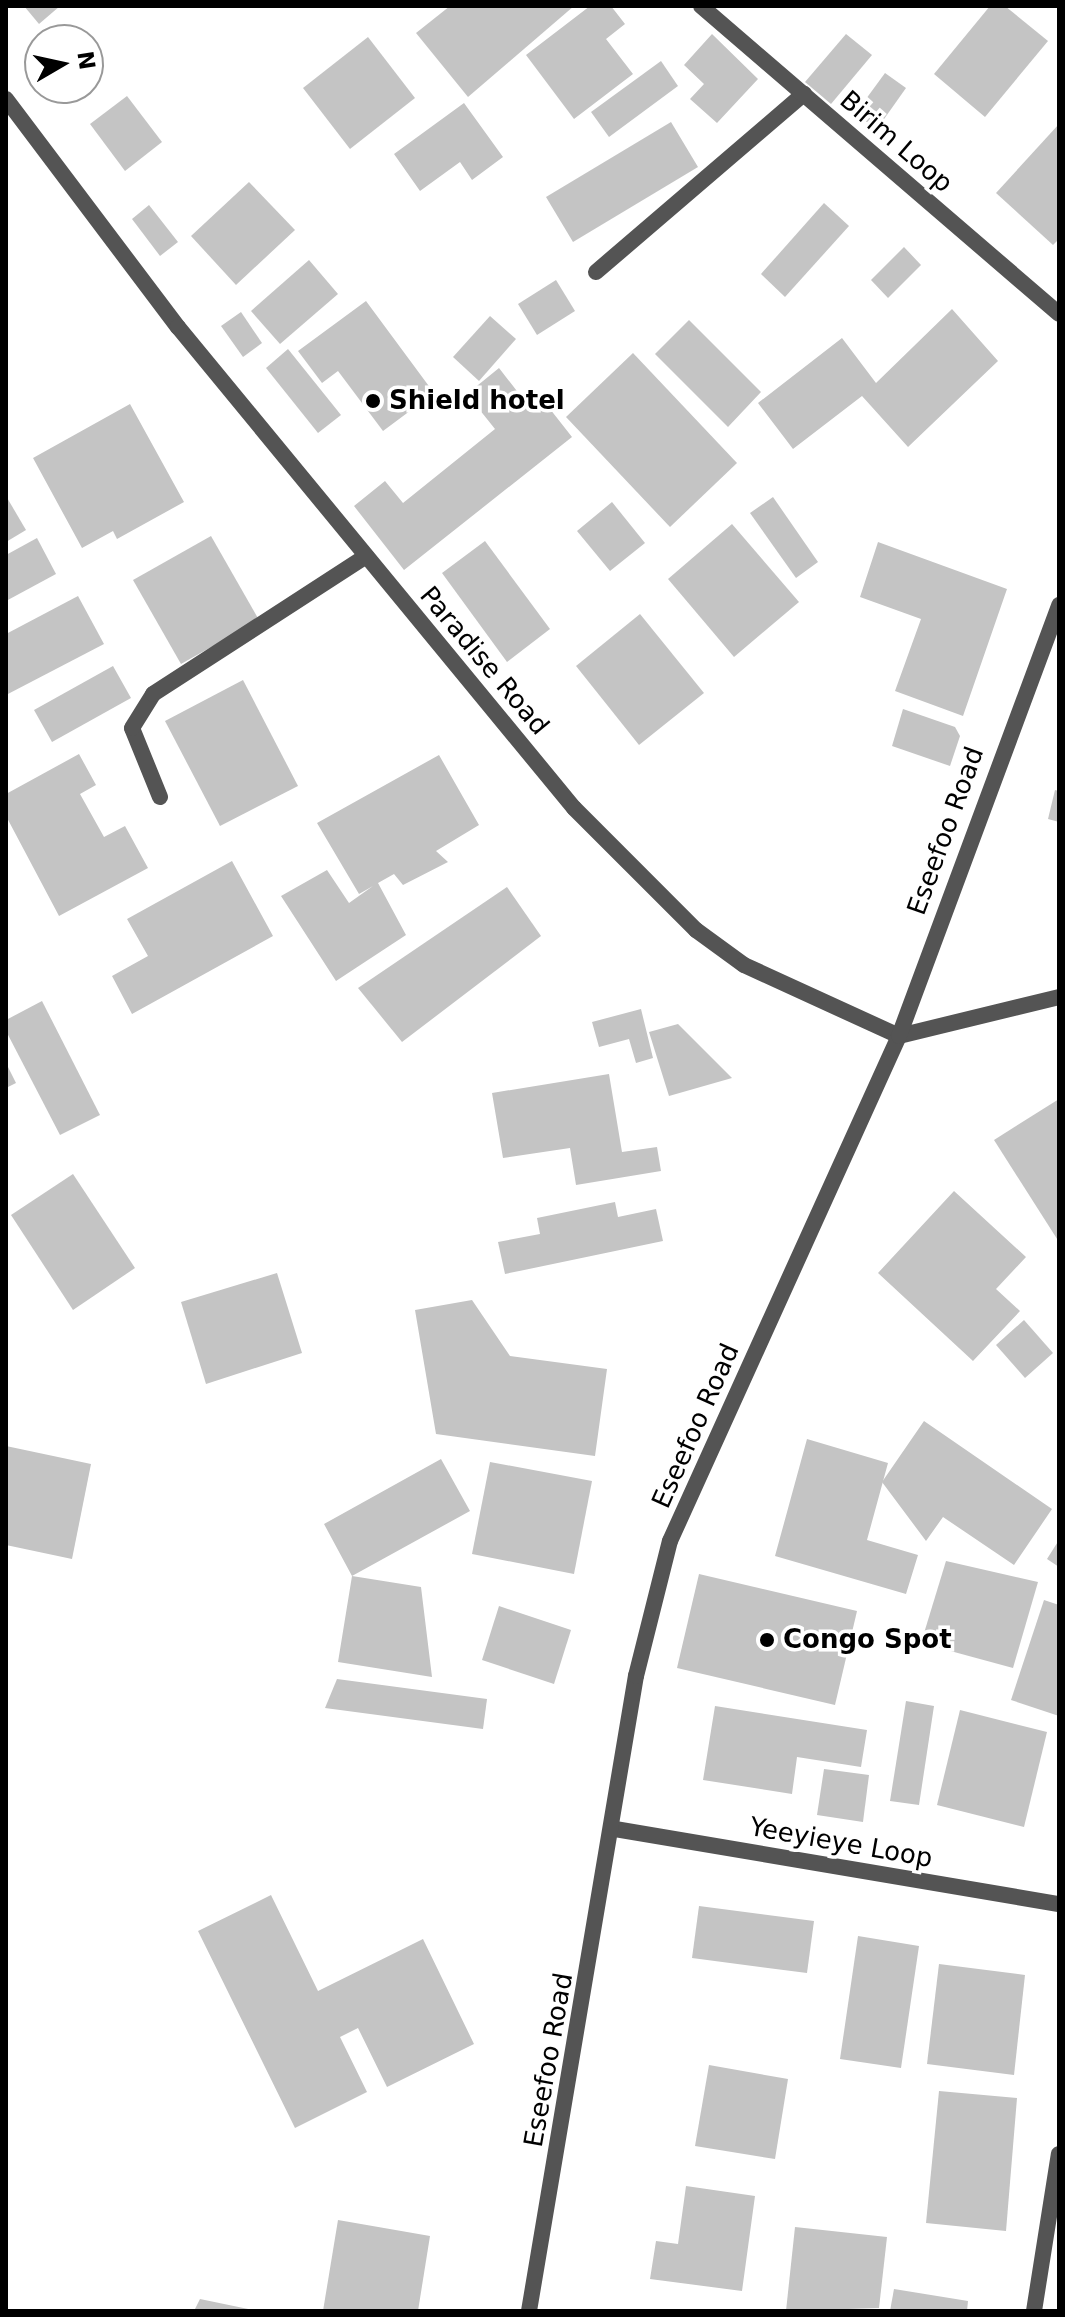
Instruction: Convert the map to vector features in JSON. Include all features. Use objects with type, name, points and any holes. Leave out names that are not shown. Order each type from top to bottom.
[{"type":"street","name":"Birim Loop","points":[[701,6],[1059,314]]},
{"type":"street","points":[[596,272],[804,94]]},
{"type":"street","name":"Paradise Road","points":[[6,99],[178,327],[574,808],[696,930],[744,965],[899,1036]]},
{"type":"street","points":[[160,797],[132,728],[153,694],[366,556]]},
{"type":"street","name":"Eseefoo Road","points":[[529,2311],[615,1829],[636,1676],[670,1541],[899,1036],[1059,605]]},
{"type":"street","points":[[899,1036],[1059,997]]},
{"type":"street","name":"Yeeyieye Loop","points":[[615,1829],[1059,1904]]},
{"type":"street","points":[[1034,2311],[1059,2154]]},
{"type":"building","points":[[24,6],[60,6],[39,24]]},
{"type":"building","points":[[450,6],[574,6],[468,97],[416,33]]},
{"type":"building","points":[[590,6],[611,6],[625,24],[606,39],[633,74],[574,119],[526,55]]},
{"type":"building","points":[[990,6],[1005,6],[1048,41],[985,117],[934,74]]},
{"type":"building","points":[[712,34],[758,79],[717,123],[690,99],[704,84],[684,65]]},
{"type":"building","points":[[846,34],[872,55],[831,104],[805,82]]},
{"type":"building","points":[[368,37],[415,98],[350,149],[303,88]]},
{"type":"building","points":[[661,61],[678,86],[609,137],[591,112]]},
{"type":"building","points":[[885,73],[906,88],[877,129],[855,114]]},
{"type":"building","points":[[127,96],[162,142],[125,171],[90,124]]},
{"type":"building","points":[[464,103],[503,157],[472,180],[460,162],[420,191],[394,154]]},
{"type":"building","points":[[671,122],[698,167],[573,242],[546,197]]},
{"type":"building","points":[[1059,124],[1059,239],[1053,245],[996,193]]},
{"type":"building","points":[[249,182],[295,230],[236,285],[191,236]]},
{"type":"building","points":[[824,203],[849,226],[785,297],[761,274]]},
{"type":"building","points":[[149,205],[178,242],[160,256],[132,219]]},
{"type":"building","points":[[904,247],[921,265],[888,298],[871,280]]},
{"type":"building","points":[[309,260],[338,294],[280,344],[251,311]]},
{"type":"building","points":[[556,280],[575,311],[537,335],[518,304]]},
{"type":"building","points":[[366,301],[434,393],[383,431],[338,371],[322,383],[298,351]]},
{"type":"building","points":[[952,309],[998,361],[908,447],[862,396],[793,449],[758,403],[842,338],[876,383]]},
{"type":"building","points":[[241,312],[262,343],[243,357],[221,326]]},
{"type":"building","points":[[490,316],[516,339],[479,381],[453,357]]},
{"type":"building","points":[[689,320],[761,392],[728,427],[655,354]]},
{"type":"building","points":[[288,349],[341,415],[318,433],[266,368]]},
{"type":"building","points":[[633,353],[737,463],[670,527],[566,417]]},
{"type":"building","points":[[499,368],[527,404],[539,395],[572,437],[404,570],[354,506],[385,481],[403,503],[495,429],[467,394]]},
{"type":"building","points":[[130,404],[184,502],[117,539],[113,531],[82,548],[33,458]]},
{"type":"building","points":[[6,496],[26,530],[6,542]]},
{"type":"building","points":[[773,497],[818,562],[796,578],[750,513]]},
{"type":"building","points":[[612,502],[645,543],[610,571],[577,531]]},
{"type":"building","points":[[732,524],[799,602],[734,657],[668,579]]},
{"type":"building","points":[[211,536],[259,620],[181,664],[133,580]]},
{"type":"building","points":[[37,538],[56,574],[6,601],[6,555]]},
{"type":"building","points":[[485,541],[550,629],[507,662],[442,573]]},
{"type":"building","points":[[878,542],[1007,589],[963,716],[895,691],[921,619],[860,597]]},
{"type":"building","points":[[78,596],[104,644],[6,695],[6,634]]},
{"type":"building","points":[[640,614],[704,693],[639,745],[576,666]]},
{"type":"building","points":[[113,666],[131,698],[52,742],[34,710]]},
{"type":"building","points":[[243,680],[298,786],[220,826],[165,721]]},
{"type":"building","points":[[903,709],[955,727],[960,736],[950,766],[892,746]]},
{"type":"building","points":[[79,754],[96,785],[80,794],[104,837],[125,826],[148,868],[59,916],[6,816],[6,794]]},
{"type":"building","points":[[439,755],[479,825],[436,851],[448,862],[403,885],[394,874],[378,883],[406,935],[336,981],[281,896],[327,870],[349,903],[373,886],[359,894],[317,823]]},
{"type":"building","points":[[1055,790],[1059,791],[1059,822],[1048,819]]},
{"type":"building","points":[[232,861],[273,936],[132,1014],[112,976],[148,956],[127,919]]},
{"type":"building","points":[[507,887],[541,936],[402,1042],[358,988]]},
{"type":"building","points":[[42,1001],[100,1115],[60,1135],[6,1031],[6,1020]]},
{"type":"building","points":[[641,1009],[653,1058],[636,1063],[629,1039],[599,1047],[592,1022]]},
{"type":"building","points":[[678,1024],[732,1078],[669,1096],[649,1032]]},
{"type":"building","points":[[6,1063],[16,1083],[6,1088]]},
{"type":"building","points":[[609,1074],[622,1152],[657,1147],[661,1171],[576,1185],[570,1148],[503,1158],[492,1093]]},
{"type":"building","points":[[1059,1099],[1059,1242],[994,1140]]},
{"type":"building","points":[[73,1174],[135,1268],[73,1310],[11,1215]]},
{"type":"building","points":[[954,1191],[1026,1257],[996,1289],[1020,1311],[973,1361],[878,1273]]},
{"type":"building","points":[[615,1202],[618,1217],[656,1209],[663,1241],[505,1274],[498,1242],[540,1234],[537,1218]]},
{"type":"building","points":[[277,1273],[302,1353],[206,1384],[181,1302]]},
{"type":"building","points":[[472,1300],[510,1356],[607,1369],[595,1456],[436,1434],[415,1310]]},
{"type":"building","points":[[1024,1320],[1053,1353],[1025,1378],[996,1345]]},
{"type":"building","points":[[924,1421],[1052,1509],[1014,1565],[943,1517],[926,1541],[882,1482]]},
{"type":"building","points":[[807,1439],[888,1463],[867,1540],[918,1555],[906,1594],[775,1556]]},
{"type":"building","points":[[6,1446],[91,1464],[72,1559],[6,1545]]},
{"type":"building","points":[[441,1459],[470,1511],[352,1576],[324,1524]]},
{"type":"building","points":[[490,1462],[592,1481],[574,1574],[472,1554]]},
{"type":"building","points":[[1059,1540],[1059,1567],[1047,1559]]},
{"type":"building","points":[[946,1561],[1038,1582],[1013,1668],[921,1643]]},
{"type":"building","name":"Congo Spot","points":[[699,1574],[857,1611],[835,1705],[677,1668]]},
{"type":"building","points":[[352,1576],[421,1587],[432,1677],[338,1662]]},
{"type":"building","points":[[1044,1600],[1059,1605],[1059,1716],[1011,1700]]},
{"type":"building","points":[[499,1606],[571,1630],[554,1684],[482,1660]]},
{"type":"building","points":[[337,1679],[487,1699],[483,1729],[325,1708]]},
{"type":"building","points":[[906,1701],[934,1706],[919,1805],[890,1801]]},
{"type":"building","points":[[715,1706],[867,1730],[861,1767],[797,1757],[792,1794],[703,1780]]},
{"type":"building","points":[[960,1710],[1047,1732],[1024,1827],[937,1805]]},
{"type":"building","points":[[824,1769],[869,1775],[863,1822],[817,1815]]},
{"type":"building","points":[[271,1895],[318,1991],[423,1939],[474,2044],[387,2087],[358,2028],[340,2037],[367,2092],[295,2128],[198,1931]]},
{"type":"building","points":[[699,1906],[814,1921],[807,1973],[692,1958]]},
{"type":"building","points":[[858,1936],[919,1946],[901,2068],[840,2059]]},
{"type":"building","points":[[939,1964],[1025,1975],[1014,2075],[927,2064]]},
{"type":"building","points":[[709,2065],[788,2079],[775,2159],[695,2146]]},
{"type":"building","points":[[939,2091],[1017,2098],[1006,2231],[926,2223]]},
{"type":"building","points":[[686,2186],[755,2196],[742,2291],[650,2279],[656,2241],[678,2244]]},
{"type":"building","points":[[338,2220],[430,2236],[418,2311],[323,2311]]},
{"type":"building","points":[[795,2227],[887,2237],[879,2308],[786,2311]]},
{"type":"building","points":[[894,2289],[968,2301],[967,2311],[890,2311]]},
{"type":"building","points":[[200,2299],[253,2310],[253,2311],[194,2311]]},
{"type":"place","name":"Shield hotel","points":[[373,401]]},
{"type":"place","name":"Congo Spot","points":[[767,1640]]}]
